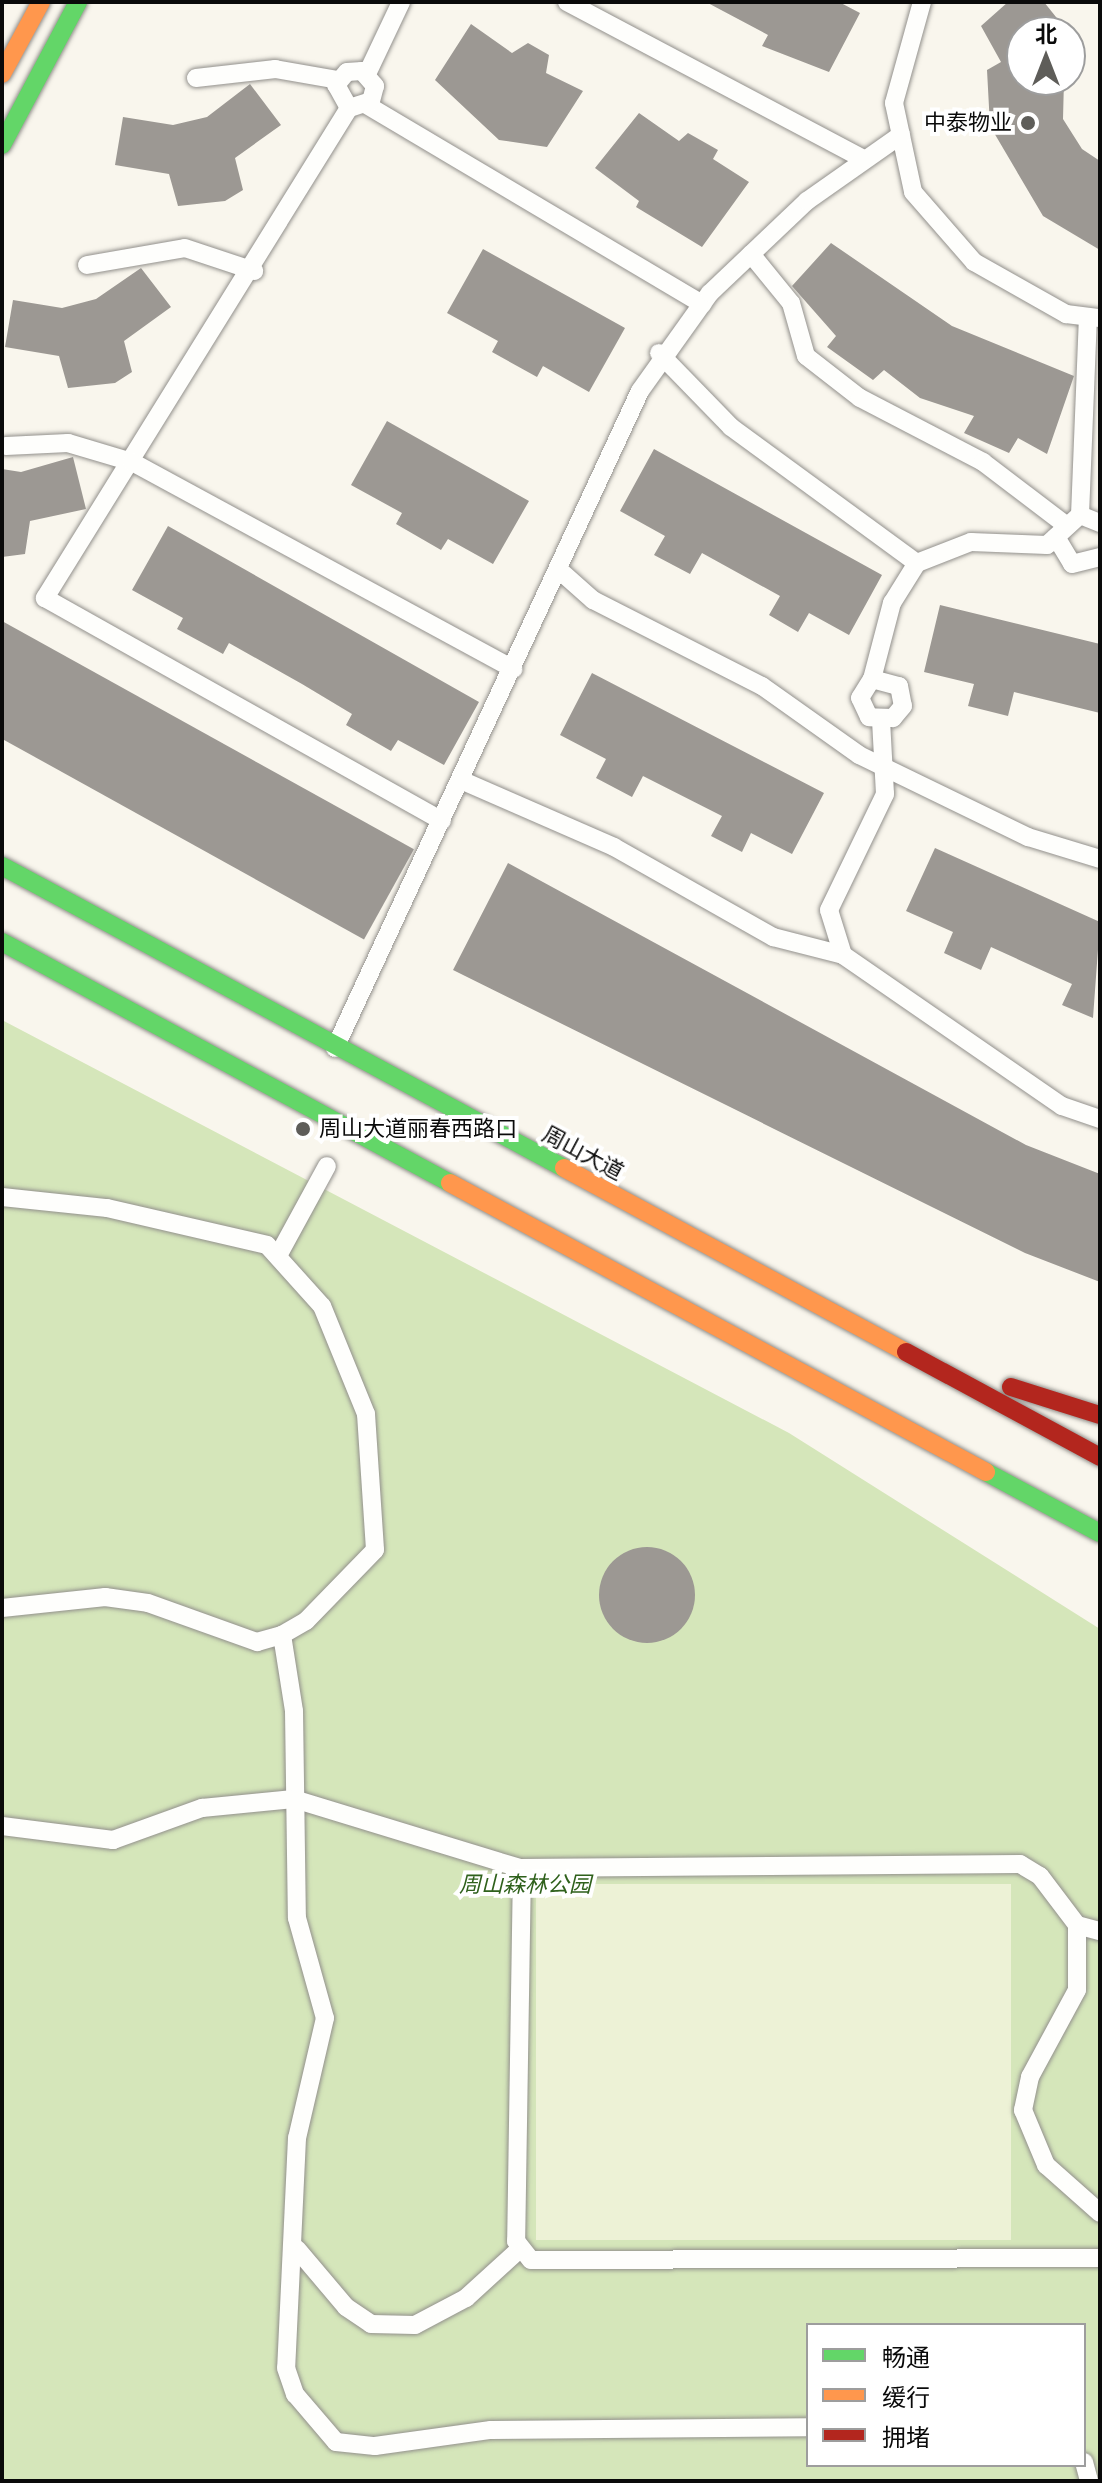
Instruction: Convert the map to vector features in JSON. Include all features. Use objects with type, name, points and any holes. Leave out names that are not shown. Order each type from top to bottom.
[{"type":"main road","points":[[2,74],[41,2]]},
{"type":"main road","points":[[2,145],[78,2]]},
{"type":"main road","name":"周山大道","points":[[2,866],[335,1048],[1100,1457]]},
{"type":"main road","points":[[2,942],[1100,1533]]},
{"type":"main road","points":[[908,1354],[1100,1415]]},
{"type":"lane","points":[[367,74],[401,2]]},
{"type":"lane","points":[[567,2],[865,160]]},
{"type":"lane","points":[[922,2],[894,103],[913,192],[974,262],[1066,314],[1094,317],[1061,534]]},
{"type":"lane","points":[[196,78],[275,69],[338,80],[352,70],[367,74],[375,91],[358,107],[45,598],[442,821]]},
{"type":"lane","points":[[338,80],[336,96],[702,304]]},
{"type":"lane","points":[[335,1048],[640,391],[662,355],[702,304],[807,201],[901,135]]},
{"type":"lane","points":[[87,265],[185,248],[254,271]]},
{"type":"lane","points":[[751,254],[791,303],[806,356],[860,398],[983,462],[1061,534],[1079,565],[1100,557]]},
{"type":"lane","points":[[662,355],[731,427],[917,563]]},
{"type":"lane","points":[[6,446],[68,443],[132,462],[513,669]]},
{"type":"lane","points":[[843,955],[829,910],[876,819],[888,767],[881,721],[860,704],[872,679],[892,603],[917,563],[971,542],[1061,534],[1100,523]]},
{"type":"lane","points":[[558,569],[593,600],[762,686],[818,732],[1028,837],[1100,859]]},
{"type":"lane","points":[[872,679],[890,678],[902,692],[900,712],[881,721]]},
{"type":"lane","points":[[461,780],[614,847],[773,937],[843,955],[1062,1106],[1100,1119]]},
{"type":"lane","points":[[279,1254],[327,1166]]},
{"type":"lane","points":[[2,1197],[167,1220],[279,1254],[322,1306],[348,1357],[366,1414],[376,1511],[375,1550],[306,1621],[282,1635],[257,1642],[148,1603],[105,1597],[2,1608]]},
{"type":"lane","points":[[282,1635],[294,1711],[294,1799],[302,1954],[325,2018],[297,2138],[297,2249],[286,2368],[295,2394],[336,2442],[375,2446],[491,2430],[806,2427]]},
{"type":"lane","points":[[2,1826],[113,1840],[202,1808],[294,1799],[522,1868],[1020,1864],[1040,1876],[1077,1925],[1077,1990],[1030,2077],[1023,2110],[1046,2165],[1100,2213]]},
{"type":"lane","points":[[522,1868],[516,2241],[531,2260],[1100,2258]]},
{"type":"lane","points":[[1077,1925],[1100,1931]]},
{"type":"lane","points":[[297,2249],[346,2307],[371,2324],[415,2325],[466,2298],[521,2248]]},
{"type":"green space","name":"周山森林公园","points":[[2,1020],[789,1433],[1100,1629],[1100,2481],[2,2481]]},
{"type":"green space","points":[[536,1884],[1011,1884],[1011,2240],[536,2240]]},
{"type":"building","points":[[706,2],[839,2],[860,13],[829,72],[762,46],[768,35]]},
{"type":"building","name":"中泰物业","points":[[1008,2],[1044,2],[1055,16],[1006,16],[1006,96],[1064,96],[1063,119],[1082,149],[1100,161],[1100,250],[1043,216],[990,126],[987,70],[1001,62],[981,26]]},
{"type":"building","points":[[471,24],[512,53],[528,43],[549,55],[546,73],[583,91],[547,147],[499,140],[435,80]]},
{"type":"building","points":[[250,84],[281,125],[235,158],[243,190],[225,201],[178,206],[169,174],[115,165],[123,117],[173,125],[207,117]]},
{"type":"building","points":[[639,113],[679,141],[688,133],[718,150],[713,159],[749,182],[702,247],[636,207],[639,201],[595,168]]},
{"type":"building","points":[[831,243],[952,326],[1074,376],[1047,454],[1018,438],[1009,453],[964,433],[974,416],[920,398],[884,370],[873,380],[827,347],[836,336],[792,286]]},
{"type":"building","points":[[483,249],[625,328],[589,392],[543,366],[537,377],[492,352],[498,341],[447,313]]},
{"type":"building","points":[[141,268],[171,307],[124,341],[132,372],[115,383],[68,388],[59,356],[5,347],[13,300],[62,308],[96,299]]},
{"type":"building","points":[[387,421],[529,501],[493,564],[448,539],[441,550],[396,524],[402,513],[351,485]]},
{"type":"building","points":[[654,449],[882,575],[849,635],[809,613],[798,632],[769,615],[780,596],[702,553],[690,574],[654,555],[665,536],[620,511]]},
{"type":"building","points":[[73,457],[86,509],[30,521],[25,554],[2,557],[2,469],[21,472]]},
{"type":"building","points":[[168,526],[479,702],[444,765],[398,740],[391,751],[346,725],[352,714],[302,684],[229,643],[223,654],[177,629],[183,618],[132,590]]},
{"type":"building","points":[[940,605],[1100,644],[1100,713],[1014,692],[1008,716],[968,706],[974,684],[924,672]]},
{"type":"building","points":[[2,621],[414,849],[364,939],[2,739]]},
{"type":"building","points":[[592,673],[824,793],[792,854],[751,833],[742,852],[711,836],[722,816],[643,776],[632,797],[596,778],[606,759],[560,735]]},
{"type":"building","points":[[935,848],[1100,922],[1093,1018],[1062,1005],[1072,984],[991,947],[981,970],[944,953],[953,932],[906,911]]},
{"type":"building","points":[[508,863],[1026,1145],[1100,1174],[1100,1282],[1025,1253],[453,970]]},
{"type":"building","points":[[647,1547],[665,1551],[681,1561],[691,1577],[695,1595],[691,1613],[681,1629],[665,1639],[647,1643],[629,1639],[613,1629],[603,1613],[599,1595],[603,1577],[613,1561],[629,1551]]},
{"type":"traffic: fast","points":[[2,145],[78,2]]},
{"type":"traffic: fast","points":[[2,866],[564,1168]]},
{"type":"traffic: fast","points":[[2,942],[450,1183]]},
{"type":"traffic: fast","points":[[986,1472],[1100,1533]]},
{"type":"traffic: slow","points":[[2,74],[41,2]]},
{"type":"traffic: slow","points":[[564,1168],[906,1352]]},
{"type":"traffic: slow","points":[[450,1183],[986,1472]]},
{"type":"traffic: jam","points":[[906,1352],[1100,1457]]},
{"type":"traffic: jam","points":[[1011,1387],[1100,1415]]},
{"type":"place","name":"中泰物业","points":[[1028,123]]},
{"type":"place","name":"周山大道丽春西路口","points":[[303,1129]]}]
